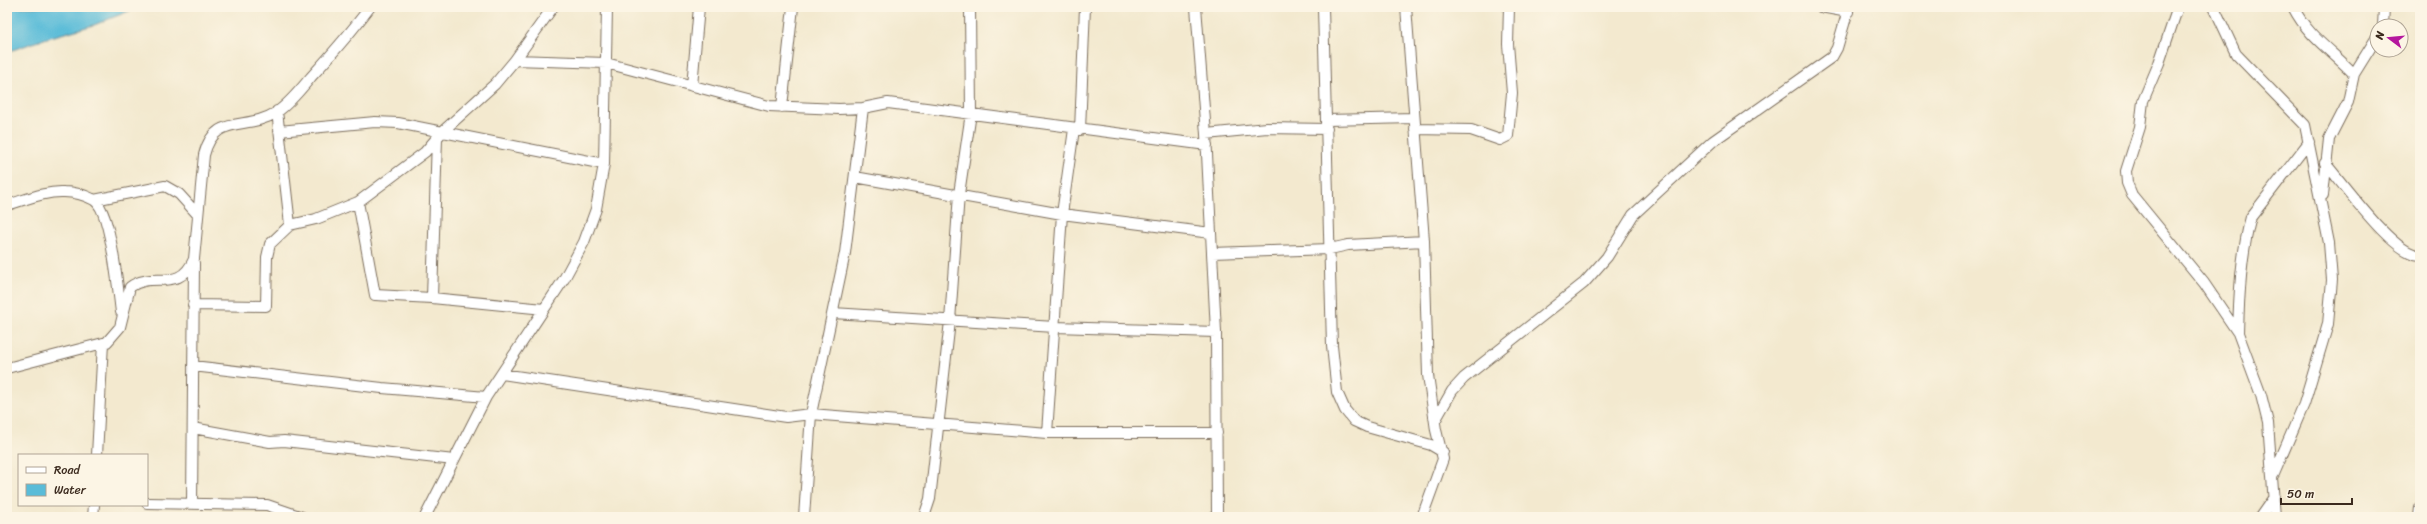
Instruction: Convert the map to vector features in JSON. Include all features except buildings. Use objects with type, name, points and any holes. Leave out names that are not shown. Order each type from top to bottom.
[{"type":"street","points":[[192,504],[194,259],[204,155],[208,142],[214,132],[224,126],[248,123],[277,111],[335,51],[370,7]]},
{"type":"street","points":[[193,305],[266,306],[268,250],[270,244],[290,225],[316,219],[358,202],[425,152],[440,135],[477,102],[515,60],[553,7]]},
{"type":"street","points":[[425,517],[486,397],[564,279],[584,242],[596,209],[604,164],[607,7]]},
{"type":"street","points":[[692,86],[699,7]]},
{"type":"street","points":[[782,107],[793,7]]},
{"type":"street","points":[[924,517],[930,499],[950,321],[959,194],[971,113],[970,7]]},
{"type":"street","points":[[1046,433],[1056,326],[1062,214],[1077,130],[1085,7]]},
{"type":"street","points":[[1196,7],[1207,145],[1210,233],[1216,332],[1217,517]]},
{"type":"street","points":[[1323,7],[1332,346],[1337,392],[1345,410],[1354,421],[1367,427],[1416,440],[1443,452]]},
{"type":"street","points":[[1406,7],[1424,241],[1428,374],[1436,419],[1436,430],[1443,452],[1442,466],[1422,517]]},
{"type":"street","points":[[1415,129],[1471,130],[1500,140],[1508,136],[1512,93],[1508,44],[1509,7]]},
{"type":"street","points":[[1436,419],[1452,391],[1464,378],[1584,283],[1607,256],[1633,215],[1684,167],[1713,141],[1769,100],[1832,57],[1837,48],[1849,9],[1821,7]]},
{"type":"street","points":[[2178,7],[2159,63],[2143,101],[2140,127],[2126,171],[2127,183],[2132,195],[2177,248],[2204,283],[2238,334],[2261,395],[2268,422],[2274,476],[2275,517]]},
{"type":"street","points":[[2214,7],[2236,54],[2298,117],[2306,128],[2322,206],[2332,280],[2331,311],[2304,404],[2274,476]]},
{"type":"street","points":[[2293,7],[2302,25],[2314,39],[2354,74]]},
{"type":"street","points":[[2383,18],[2384,7]]},
{"type":"street","points":[[2322,206],[2325,163],[2329,139],[2348,102],[2354,74],[2369,50]]},
{"type":"street","points":[[515,60],[606,63],[692,86],[782,107],[863,108],[888,103],[971,113],[1077,130],[1207,145]]},
{"type":"street","points":[[804,517],[811,414],[845,253],[863,108]]},
{"type":"street","points":[[277,111],[290,225]]},
{"type":"street","points":[[1206,134],[1267,128],[1414,118]]},
{"type":"street","points":[[279,131],[375,122],[398,123],[440,135],[604,164]]},
{"type":"street","points":[[432,298],[440,135]]},
{"type":"street","points":[[2238,334],[2239,302],[2247,230],[2251,216],[2309,142]]},
{"type":"street","points":[[2325,163],[2382,231],[2410,253],[2420,255]]},
{"type":"street","points":[[855,177],[959,194],[1062,214],[1210,233]]},
{"type":"street","points":[[7,205],[49,193],[64,192],[94,200],[165,186],[179,194],[198,215]]},
{"type":"street","points":[[94,200],[100,206],[107,224],[123,319]]},
{"type":"street","points":[[358,202],[375,295],[432,298],[544,309]]},
{"type":"street","points":[[1212,253],[1330,249],[1348,245],[1424,241]]},
{"type":"street","points":[[7,368],[103,343],[115,335],[123,319],[130,287],[141,282],[181,278],[186,274],[194,259]]},
{"type":"street","points":[[833,313],[950,321],[1216,332]]},
{"type":"street","points":[[97,454],[103,343]]},
{"type":"street","points":[[194,366],[382,388],[486,397]]},
{"type":"street","points":[[502,374],[770,415],[796,417],[811,414],[1046,433],[1217,433]]},
{"type":"street","points":[[193,428],[270,442],[284,441],[454,460]]},
{"type":"street","points":[[2260,517],[2274,497]]},
{"type":"street","points":[[148,503],[267,505],[302,517]]},
{"type":"street","points":[[94,506],[94,517]]},
{"type":"street","points":[[2419,517],[2420,507]]},
{"type":"water","points":[[7,7],[139,7],[94,25],[47,38],[7,52]]}]
